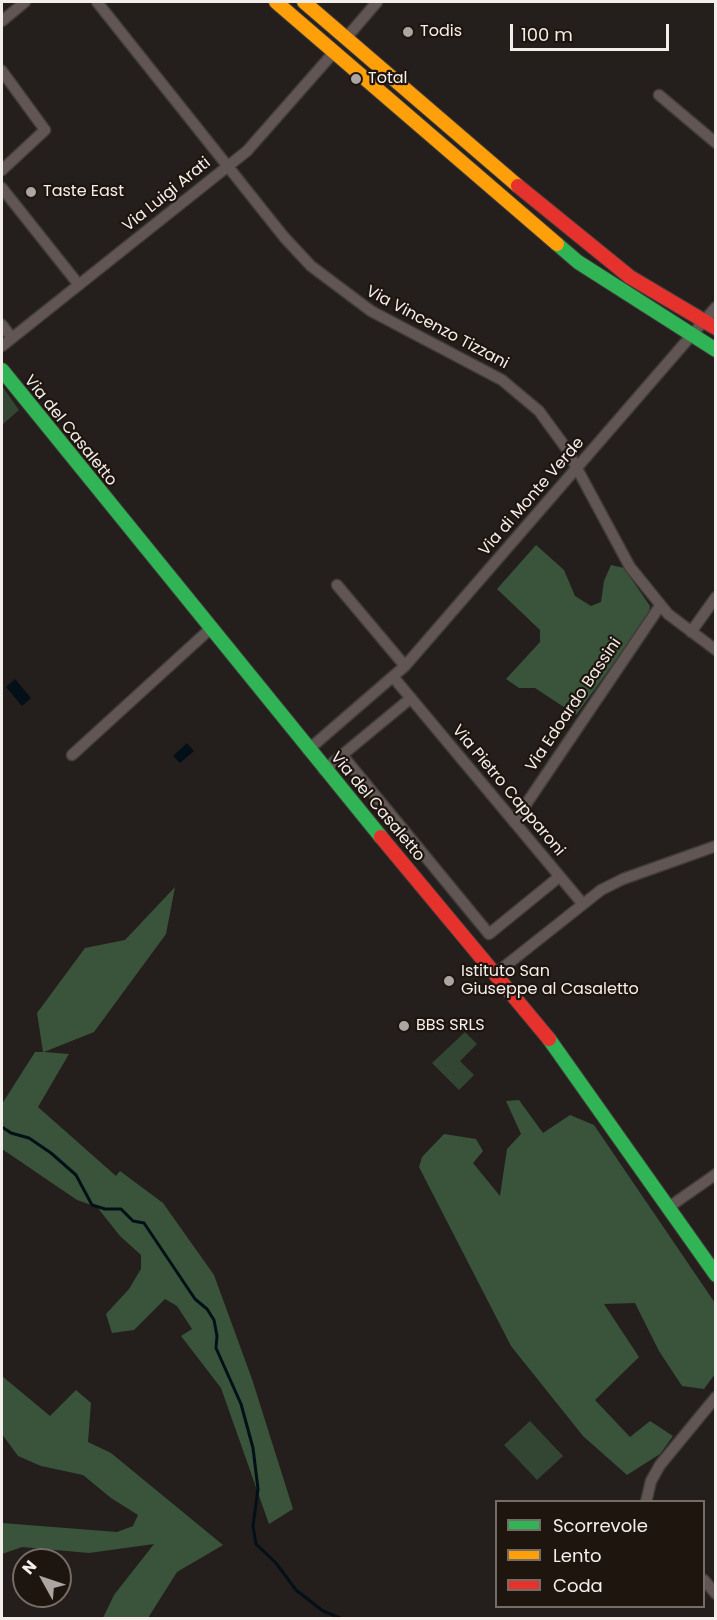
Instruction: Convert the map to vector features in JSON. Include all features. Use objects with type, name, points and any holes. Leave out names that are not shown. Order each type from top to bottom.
[{"type":"street","points":[[2,21],[26,2]]},
{"type":"street","name":"Via Vincenzo Tizzani","points":[[96,2],[284,237],[320,274],[371,311],[511,386],[549,422],[620,550],[660,606],[716,650]]},
{"type":"street","points":[[276,2],[578,262],[716,350]]},
{"type":"street","points":[[304,2],[531,198],[614,265],[710,324]]},
{"type":"street","points":[[347,38],[377,2]]},
{"type":"street","name":"Via Luigi Arati","points":[[2,346],[228,166],[261,137],[335,51]]},
{"type":"street","points":[[368,79],[380,66]]},
{"type":"street","points":[[2,70],[45,130],[2,170]]},
{"type":"street","points":[[659,95],[716,143]]},
{"type":"street","points":[[2,188],[79,285]]},
{"type":"street","points":[[519,210],[531,198]]},
{"type":"street","name":"Via di Monte Verde","points":[[308,750],[394,678],[691,335],[710,324],[716,307]]},
{"type":"street","points":[[2,325],[12,338]]},
{"type":"street","name":"Via del Casaletto","points":[[2,370],[209,630],[549,1039],[716,1275]]},
{"type":"street","points":[[337,585],[405,666]]},
{"type":"street","points":[[691,632],[716,597]]},
{"type":"street","name":"Via Edoardo Bassini","points":[[514,822],[660,606]]},
{"type":"street","points":[[72,755],[209,630]]},
{"type":"street","name":"Via Pietro Capparoni","points":[[394,678],[582,903]]},
{"type":"street","points":[[324,770],[411,698]]},
{"type":"street","points":[[342,755],[489,934],[559,877]]},
{"type":"street","points":[[495,974],[582,903],[623,879],[716,846]]},
{"type":"street","points":[[669,1207],[716,1174]]},
{"type":"street","points":[[646,1500],[651,1481],[660,1465],[716,1397]]},
{"type":"street","points":[[705,1581],[716,1594]]},
{"type":"green space","points":[[2,386],[19,410],[2,425]]},
{"type":"green space","points":[[536,545],[564,570],[575,596],[591,606],[601,602],[604,581],[611,565],[624,568],[650,606],[649,615],[576,715],[535,688],[519,688],[506,679],[540,642],[540,630],[497,589]]},
{"type":"green space","points":[[175,887],[166,934],[94,1032],[44,1052],[69,1054],[38,1107],[116,1176],[120,1171],[163,1203],[214,1275],[252,1379],[293,1509],[269,1524],[221,1388],[181,1336],[192,1329],[177,1306],[165,1299],[134,1330],[112,1333],[106,1314],[129,1289],[141,1269],[141,1255],[120,1236],[97,1207],[77,1200],[2,1149],[2,1104],[35,1052],[43,1052],[37,1013],[85,948],[125,940]]},
{"type":"green space","points":[[465,1032],[477,1044],[460,1061],[474,1075],[459,1090],[432,1063]]},
{"type":"green space","points":[[519,1100],[543,1133],[570,1115],[594,1125],[715,1303],[715,1374],[704,1389],[682,1386],[659,1351],[635,1303],[604,1304],[639,1357],[595,1400],[630,1437],[650,1421],[673,1436],[660,1454],[627,1475],[583,1436],[511,1346],[419,1167],[422,1157],[444,1134],[476,1139],[483,1151],[473,1163],[500,1196],[507,1149],[521,1134],[506,1101]]},
{"type":"green space","points":[[2,1376],[50,1416],[76,1390],[91,1403],[88,1442],[111,1453],[223,1545],[177,1572],[148,1618],[103,1618],[114,1595],[154,1544],[89,1553],[72,1551],[72,1548],[22,1547],[12,1548],[12,1550],[2,1554],[2,1523],[117,1532],[133,1526],[138,1515],[111,1498],[83,1475],[41,1466],[18,1456],[2,1434]]},
{"type":"green space","points":[[530,1421],[563,1456],[537,1480],[504,1445]]},
{"type":"shaded area","points":[[15,679],[31,698],[22,706],[6,687]]},
{"type":"shaded area","points":[[187,743],[194,751],[180,763],[173,756]]},
{"type":"waterway","points":[[2,1127],[11,1133],[29,1138],[51,1153],[76,1175],[92,1205],[105,1209],[121,1209],[133,1221],[144,1223],[195,1299],[207,1309],[214,1320],[217,1336],[216,1348],[241,1404],[253,1448],[258,1489],[253,1526],[256,1544],[276,1563],[296,1590],[323,1611],[340,1618]]},
{"type":"traffic: fast","points":[[557,244],[578,262],[716,350]]},
{"type":"traffic: fast","points":[[2,370],[381,837]]},
{"type":"traffic: fast","points":[[549,1039],[716,1275]]},
{"type":"traffic: slow","points":[[276,2],[557,244]]},
{"type":"traffic: slow","points":[[304,2],[518,186]]},
{"type":"traffic: jam","points":[[518,186],[630,277],[716,328]]},
{"type":"traffic: jam","points":[[381,837],[549,1039]]},
{"type":"place","name":"Todis","points":[[408,32]]},
{"type":"place","name":"Total","points":[[356,79]]},
{"type":"place","name":"Taste East","points":[[31,192]]},
{"type":"place","name":"Istituto San Giuseppe al Casaletto","points":[[449,981]]},
{"type":"place","name":"BBS SRLS","points":[[404,1026]]}]
